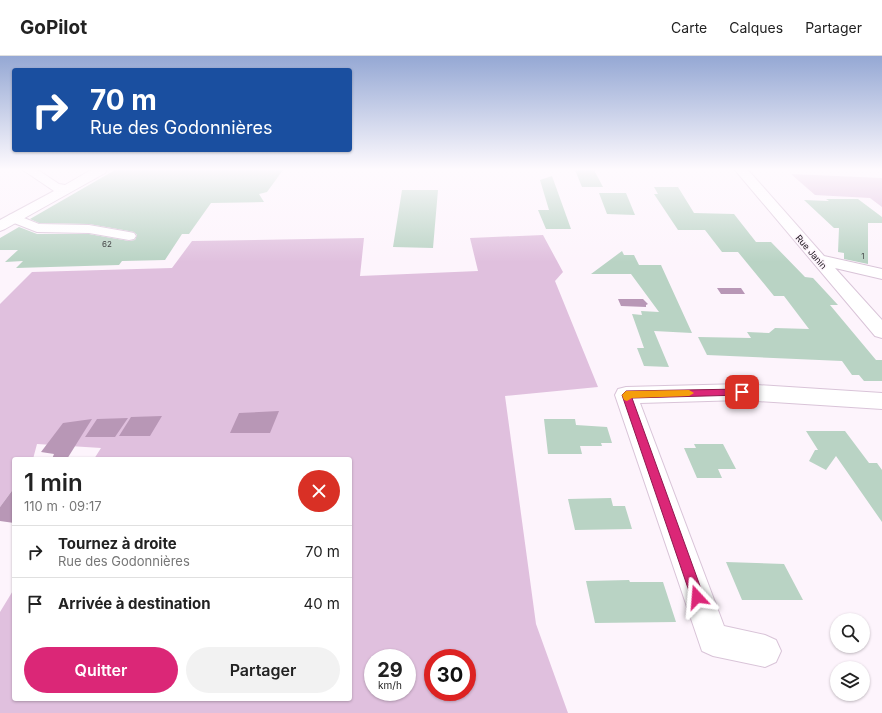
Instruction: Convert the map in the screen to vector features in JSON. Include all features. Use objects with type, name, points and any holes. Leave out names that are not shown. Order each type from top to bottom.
[{"type":"main road","points":[[0,226],[45,201]]},
{"type":"street","name":"Rue Janin","points":[[767,201],[882,332]]},
{"type":"street","points":[[14,218],[37,228],[90,229],[129,236]]},
{"type":"street","points":[[817,259],[882,274]]},
{"type":"street","points":[[765,651],[713,640],[626,395],[742,392],[882,401]]},
{"type":"shaded area","points":[[874,201],[882,201],[882,207]]},
{"type":"shaded area","points":[[543,235],[563,272],[555,281],[598,387],[505,396],[536,624],[568,713],[0,713],[0,612],[12,592],[12,701],[352,701],[352,457],[95,457],[101,448],[37,444],[34,457],[12,457],[12,491],[0,507],[0,304],[32,272],[172,268],[192,241],[364,238],[360,276],[478,271],[470,238]]},
{"type":"shaded area","points":[[717,288],[741,288],[745,294],[721,294]]},
{"type":"shaded area","points":[[618,299],[643,299],[648,304],[646,307],[621,306]]},
{"type":"shaded area","points":[[279,411],[270,433],[230,433],[239,413]]},
{"type":"shaded area","points":[[162,416],[150,436],[119,436],[131,417]]},
{"type":"shaded area","points":[[128,418],[115,437],[85,437],[97,419]]},
{"type":"shaded area","points":[[92,419],[68,457],[53,457],[54,454],[41,452],[63,423]]},
{"type":"shaded area","points":[[12,491],[12,523],[0,521],[0,507]]},
{"type":"building","points":[[62,201],[263,201],[264,202],[211,203],[189,234],[182,234],[165,260],[122,261],[119,265],[16,268],[23,261],[5,262],[18,250],[0,250],[0,238],[19,227],[37,234],[89,234],[129,241],[135,240],[137,235],[134,232],[89,224],[39,223],[30,219]]},
{"type":"building","points":[[400,201],[437,201],[433,248],[393,247]]},
{"type":"building","points":[[546,201],[561,201],[571,229],[546,229],[538,210],[549,210]]},
{"type":"building","points":[[602,201],[629,201],[635,215],[607,214]]},
{"type":"building","points":[[658,201],[686,201],[694,213],[734,214],[756,242],[771,242],[805,277],[813,278],[838,305],[830,305],[876,360],[882,360],[882,381],[864,381],[859,375],[852,375],[842,361],[707,355],[698,337],[751,338],[747,332],[769,333],[775,328],[809,329],[784,296],[774,296],[738,252],[722,252],[705,230],[678,230]]},
{"type":"building","points":[[805,201],[860,201],[882,217],[882,223],[868,223],[868,264],[844,259],[844,253],[838,252],[839,228],[834,228]]},
{"type":"building","points":[[622,251],[624,255],[634,255],[639,265],[661,265],[692,333],[654,331],[669,367],[644,366],[637,348],[644,348],[632,314],[642,315],[641,311],[659,312],[631,274],[591,274]]},
{"type":"building","points":[[544,419],[575,419],[576,425],[607,427],[612,443],[601,443],[602,446],[580,446],[582,454],[548,454]]},
{"type":"building","points":[[806,431],[845,431],[869,463],[877,463],[882,470],[882,522],[836,456],[826,470],[809,461],[815,450],[818,450]]},
{"type":"building","points":[[694,444],[723,444],[736,469],[718,469],[722,478],[697,478],[684,448],[696,448]]},
{"type":"building","points":[[611,498],[613,506],[625,506],[632,529],[575,530],[568,499]]},
{"type":"building","points":[[726,562],[784,564],[803,600],[742,600]]},
{"type":"building","points":[[629,580],[630,582],[663,582],[676,622],[595,623],[586,581]]},
{"type":"slow traffic","points":[[627,397],[626,395],[689,393]]},
{"type":"route","points":[[697,597],[626,395],[742,392]]}]
